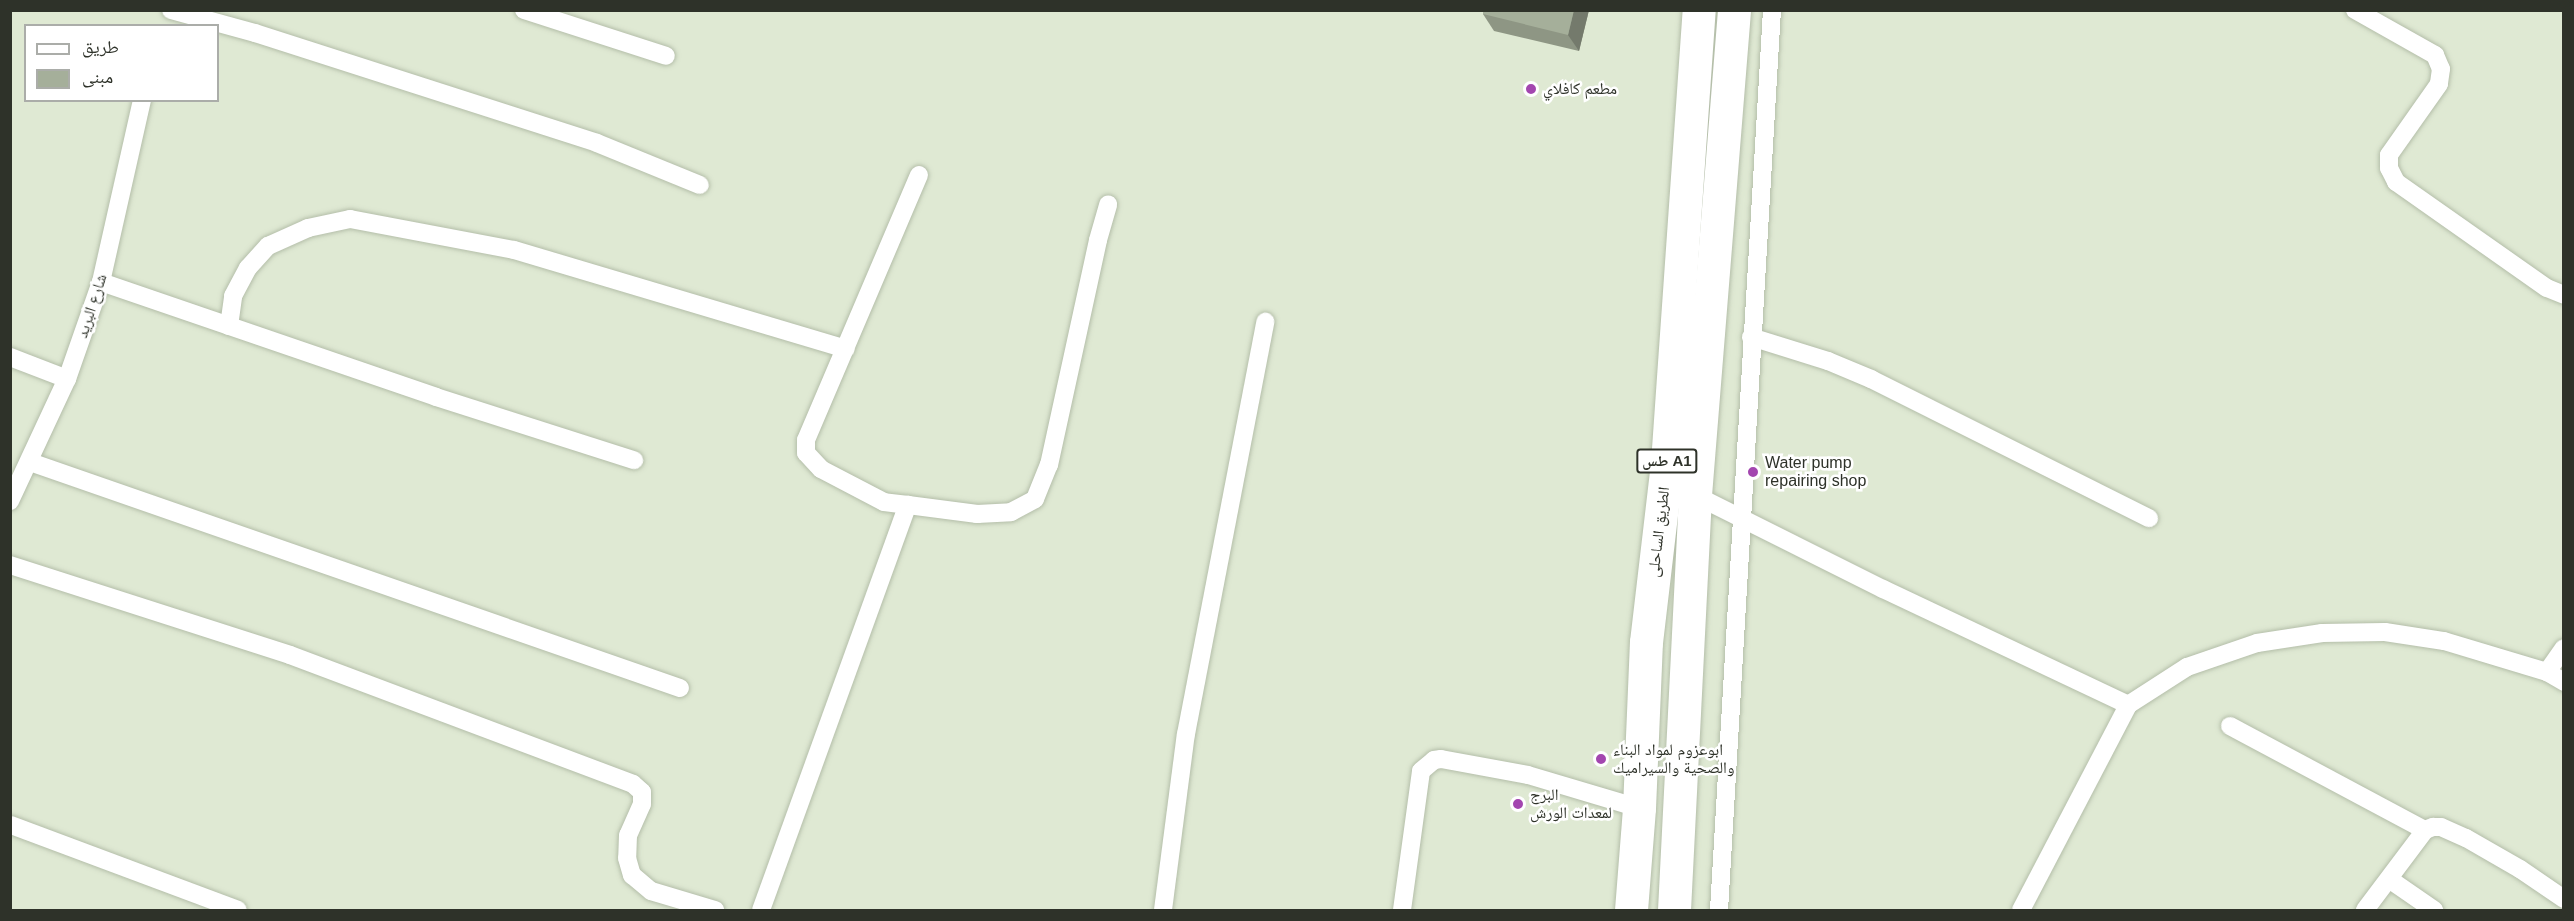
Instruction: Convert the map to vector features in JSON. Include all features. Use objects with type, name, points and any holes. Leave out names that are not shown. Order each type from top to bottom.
[{"type":"highway","name":"الطريق الساحلى","points":[[1631,910],[1639,808],[1646,642],[1667,463],[1700,10]]},
{"type":"highway","name":"الطريق الساحلى","points":[[1674,910],[1695,495],[1734,10]]},
{"type":"street","points":[[171,10],[255,33],[563,132],[700,186]]},
{"type":"street","points":[[524,10],[666,56]]},
{"type":"street","points":[[1719,910],[1740,516],[1772,10]]},
{"type":"street","points":[[2355,10],[2435,55],[2441,69],[2439,84],[2390,155],[2389,168],[2396,182],[2547,288],[2564,295]]},
{"type":"street","name":"شارع البريد","points":[[10,501],[67,379],[101,282],[142,102]]},
{"type":"street","points":[[919,175],[806,440],[806,453],[821,469],[884,502],[977,514],[1011,512],[1035,499],[1049,465],[1098,240],[1108,204]]},
{"type":"street","points":[[230,326],[233,296],[248,268],[268,246],[308,228],[350,219],[514,250],[846,349]]},
{"type":"street","points":[[101,282],[436,397],[634,460]]},
{"type":"street","points":[[1163,910],[1186,734],[1265,322]]},
{"type":"street","points":[[1751,337],[1828,361],[1871,379],[2149,518]]},
{"type":"street","points":[[10,357],[67,379]]},
{"type":"street","points":[[30,462],[680,688]]},
{"type":"street","points":[[1695,495],[1883,589],[2127,705]]},
{"type":"street","points":[[761,910],[908,504]]},
{"type":"street","points":[[10,565],[290,655],[633,784],[642,792],[642,804],[628,835],[627,858],[632,875],[651,891],[715,910]]},
{"type":"street","points":[[2021,910],[2127,705],[2187,667],[2257,643],[2322,633],[2385,632],[2444,641],[2547,672],[2564,682]]},
{"type":"street","points":[[2547,672],[2564,648]]},
{"type":"street","points":[[2230,726],[2425,831]]},
{"type":"street","points":[[1402,910],[1421,771],[1434,760],[1441,759],[1528,775],[1639,808]]},
{"type":"street","points":[[11,825],[238,910]]},
{"type":"street","points":[[2365,910],[2425,831],[2441,827],[2466,838],[2520,869],[2564,899]]},
{"type":"street","points":[[2389,879],[2434,910]]},
{"type":"building","points":[[1484,10],[1574,10],[1568,35],[1483,14]]},
{"type":"place","name":"مطعم كافلاي","points":[[1531,89]]},
{"type":"place","name":"Water pump repairing shop","points":[[1753,472]]},
{"type":"place","name":"ابوعزوم لمواد البناء والصحية والسيراميك","points":[[1601,759]]},
{"type":"place","name":"البرج لمعدات الورش","points":[[1518,804]]}]
